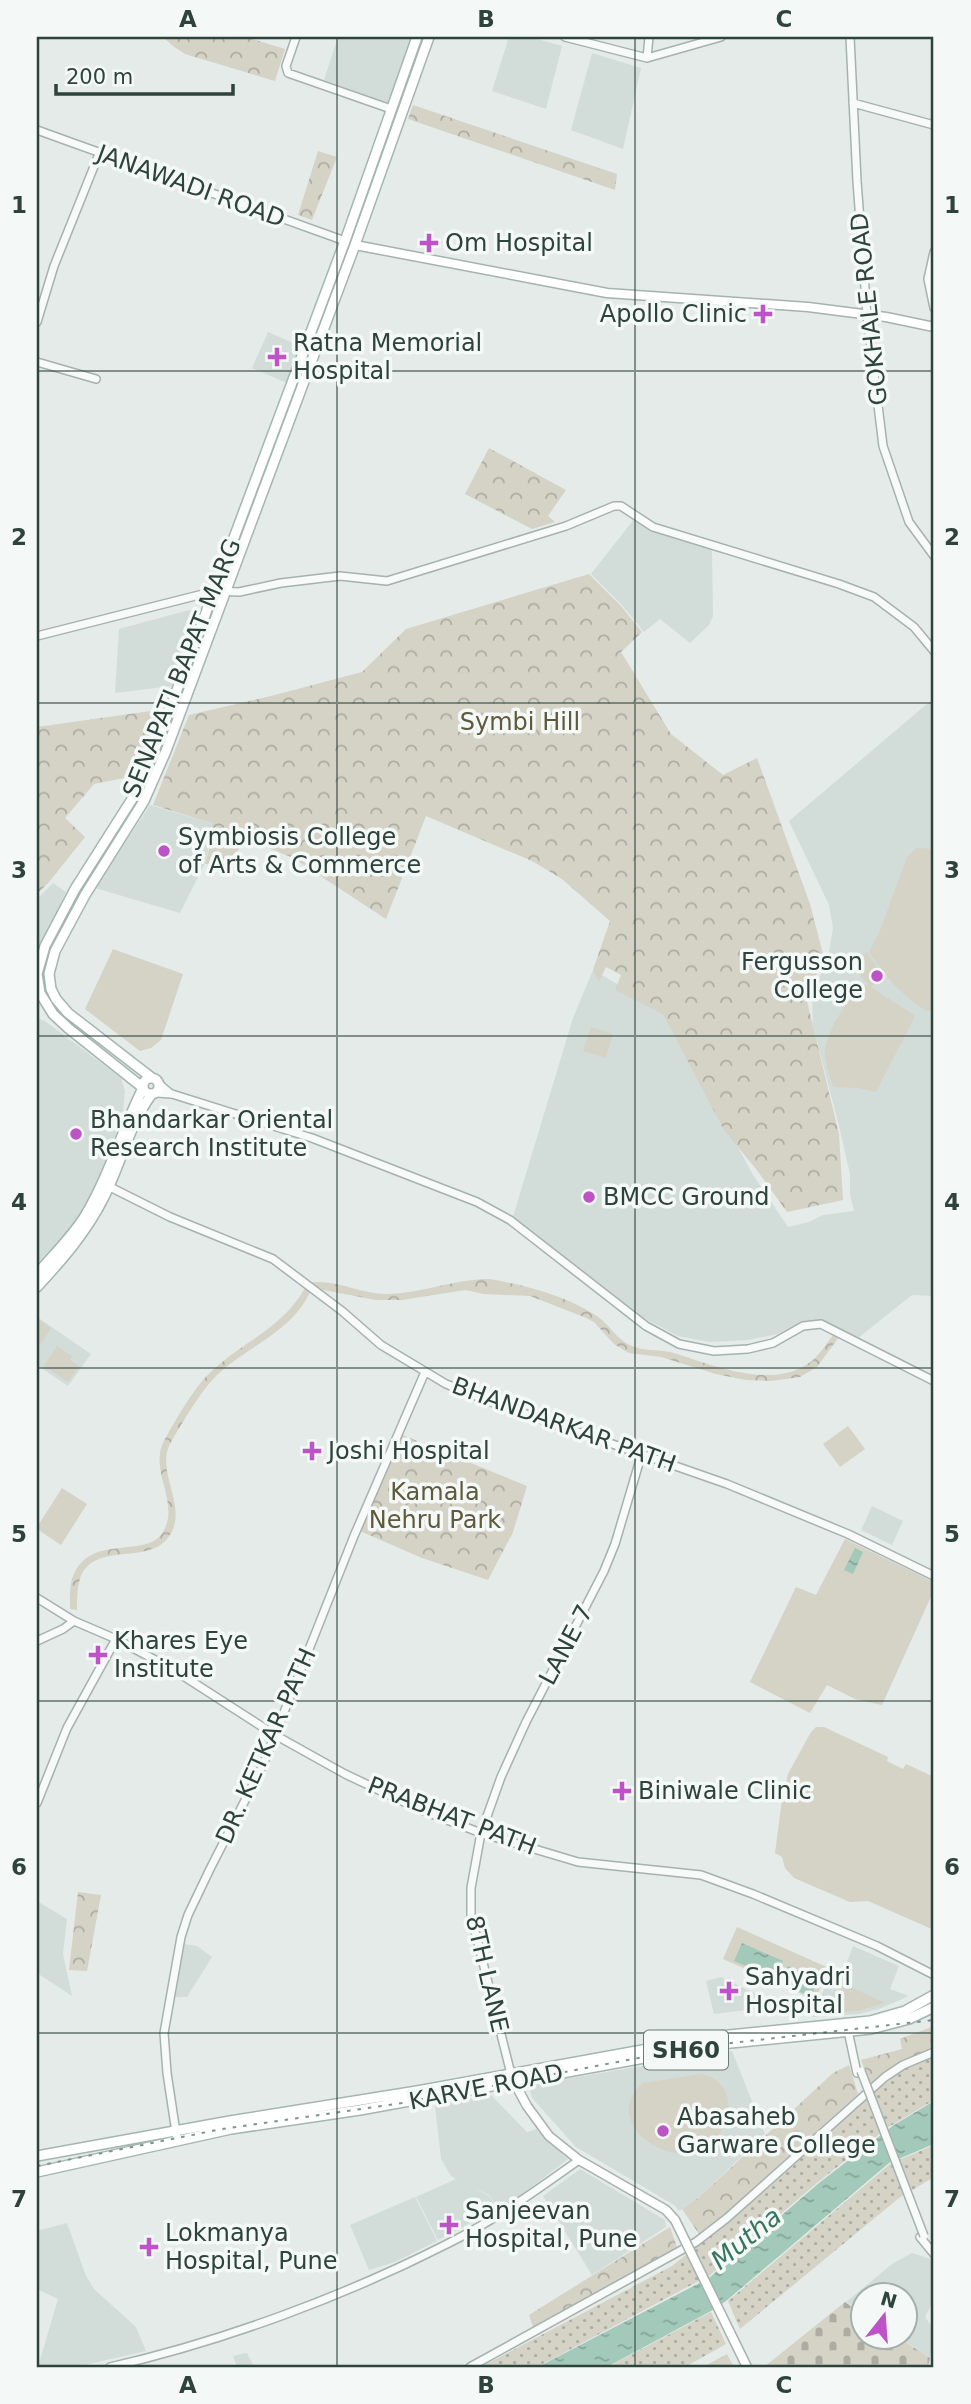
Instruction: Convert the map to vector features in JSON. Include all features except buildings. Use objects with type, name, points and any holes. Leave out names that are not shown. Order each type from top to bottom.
[{"type":"main road","name":"SENAPATI BAPAT MARG","points":[[417,37],[345,241],[156,746],[134,796],[75,889],[38,964],[40,993],[53,1014],[143,1087],[145,1092],[155,1087],[62,1007],[51,989],[50,967],[55,951],[85,895],[150,789],[355,245],[429,37]]},
{"type":"main road","points":[[345,241],[607,293],[797,306],[867,315],[885,321],[934,329]]},
{"type":"main road","points":[[37,1274],[80,1224],[105,1185],[121,1134],[145,1080],[155,1087],[138,1113],[90,1222],[70,1251],[37,1287]]},
{"type":"main road","name":"KARVE ROAD","points":[[849,2027],[896,2014],[934,1995]]},
{"type":"main road","name":"KARVE ROAD","points":[[37,2158],[176,2135],[360,2110],[719,2036],[849,2027],[871,2029],[909,2019],[934,2007]]},
{"type":"main road","points":[[512,2078],[527,2106],[550,2136],[579,2160],[666,2210],[675,2220],[747,2367]]},
{"type":"main road","points":[[37,2170],[131,2144]]},
{"type":"main road","name":"KARVE ROAD","points":[[37,2170],[114,2157],[131,2144]]},
{"type":"main road","points":[[37,2158],[112,2149]]},
{"type":"street","points":[[296,37],[286,70],[289,73],[391,109]]},
{"type":"street","points":[[565,37],[646,58],[721,37]]},
{"type":"street","points":[[646,58],[649,37]]},
{"type":"street","points":[[850,37],[852,49]]},
{"type":"street","points":[[852,49],[856,37]]},
{"type":"street","name":"GOKHALE ROAD","points":[[852,49],[857,181],[867,315],[883,446],[909,522],[934,556]]},
{"type":"street","points":[[853,103],[934,125]]},
{"type":"street","name":"JANAWADI ROAD","points":[[37,130],[345,241]]},
{"type":"street","points":[[37,322],[54,266],[99,154]]},
{"type":"street","points":[[934,252],[928,279],[934,308]]},
{"type":"street","points":[[37,362],[96,379]]},
{"type":"street","points":[[37,636],[215,591],[239,592],[281,583],[340,576],[387,581],[566,526],[608,508],[621,506],[653,527],[839,583],[874,597],[914,627],[934,651]]},
{"type":"street","points":[[155,1087],[324,1142],[477,1202],[510,1220],[646,1326],[679,1344],[713,1351],[748,1349],[772,1343],[803,1326],[821,1324],[934,1381]]},
{"type":"street","name":"BHANDARKAR PATH","points":[[105,1185],[170,1217],[273,1259],[342,1311],[381,1345],[425,1372],[485,1400],[642,1453],[769,1501],[848,1534],[934,1576]]},
{"type":"street","name":"DR. KETKAR PATH","points":[[176,2135],[164,2033],[181,1937],[188,1915],[258,1775],[355,1534],[425,1372]]},
{"type":"street","name":"LANE 7","points":[[481,1833],[526,1722],[604,1571],[615,1544],[642,1453]]},
{"type":"street","name":"PRABHAT PATH","points":[[37,1598],[75,1621],[116,1639],[203,1688],[275,1735],[401,1801],[481,1833],[578,1862],[701,1875],[877,1946],[934,1975]]},
{"type":"street","points":[[37,1640],[75,1621]]},
{"type":"street","points":[[37,1803],[67,1728],[116,1639]]},
{"type":"street","name":"8TH LANE","points":[[481,1833],[471,1888],[471,1915],[512,2078]]},
{"type":"street","points":[[849,2027],[859,2072],[923,2239],[934,2254]]},
{"type":"street","points":[[470,2367],[696,2242],[885,2077],[934,2052]]},
{"type":"street","points":[[110,2367],[172,2353],[276,2317],[366,2281],[450,2243],[515,2206],[579,2160]]},
{"type":"shaded area","points":[[338,37],[414,37],[391,104],[324,80]]},
{"type":"shaded area","points":[[509,37],[530,37],[562,46],[546,109],[492,91]]},
{"type":"shaded area","points":[[592,53],[641,68],[623,149],[571,130]]},
{"type":"shaded area","name":"Ratna Memorial Hospital","points":[[268,332],[302,347],[287,383],[252,368]]},
{"type":"shaded area","points":[[635,518],[710,547],[712,551],[713,616],[709,625],[690,643],[660,619],[644,632],[591,574]]},
{"type":"shaded area","points":[[189,610],[196,611],[198,616],[172,686],[115,693],[119,629]]},
{"type":"shaded area","points":[[934,698],[934,1296],[912,1295],[858,1338],[827,1324],[811,1323],[748,1340],[709,1342],[678,1336],[630,1311],[512,1220],[573,1018],[593,970],[664,1011],[753,1175],[788,1227],[823,1215],[854,1211],[850,1194],[850,1174],[813,1026],[812,994],[828,958],[833,928],[829,905],[789,821]]},
{"type":"shaded area","name":"Symbiosis College of Arts & Commerce","points":[[150,805],[212,823],[205,863],[180,913],[95,888]]},
{"type":"shaded area","points":[[53,883],[66,892],[37,951],[37,899]]},
{"type":"shaded area","name":"Bhandarkar Oriental Research Institute","points":[[37,1018],[45,1021],[121,1078],[125,1091],[123,1113],[97,1186],[74,1225],[38,1263]]},
{"type":"shaded area","points":[[37,1317],[91,1354],[68,1386],[37,1365]]},
{"type":"shaded area","points":[[872,1506],[903,1521],[892,1545],[861,1530]]},
{"type":"shaded area","points":[[37,1901],[67,1919],[63,1954],[72,1996],[37,1973]]},
{"type":"shaded area","points":[[183,1944],[197,1946],[212,1957],[187,1997],[175,1997]]},
{"type":"shaded area","points":[[853,1946],[899,1966],[890,1989],[909,1996],[859,2014],[812,2017],[833,1969],[843,1973]]},
{"type":"shaded area","name":"Sahyadri Hospital","points":[[721,1977],[770,2001],[770,2007],[714,2014],[706,1981]]},
{"type":"shaded area","name":"Abasaheb Garware College","points":[[732,2051],[765,2134],[698,2198],[679,2211],[674,2205],[576,2147],[532,2098],[529,2085]]},
{"type":"shaded area","points":[[491,2095],[527,2132],[537,2129],[568,2159],[512,2202],[498,2209],[489,2195],[472,2187],[489,2196],[497,2209],[438,2240],[416,2197],[456,2179],[451,2176],[441,2159],[435,2106]]},
{"type":"shaded area","points":[[580,2169],[665,2220],[666,2227],[592,2275],[543,2196]]},
{"type":"shaded area","points":[[415,2197],[437,2241],[395,2262],[369,2270],[350,2225]]},
{"type":"shaded area","points":[[67,2223],[86,2276],[94,2289],[136,2327],[146,2351],[76,2367],[38,2367],[58,2299],[37,2289],[37,2231]]},
{"type":"shaded area","points":[[912,2253],[934,2260],[934,2300],[925,2317],[934,2329],[930,2358],[918,2350],[918,2282],[870,2282],[892,2264]]},
{"type":"shaded area","points":[[247,2353],[254,2367],[237,2367],[233,2356]]},
{"type":"green space","points":[[163,37],[246,37],[285,49],[275,81],[185,54]]},
{"type":"green space","points":[[413,105],[617,174],[615,190],[408,119]]},
{"type":"green space","points":[[318,151],[337,157],[312,220],[298,215]]},
{"type":"green space","points":[[489,448],[566,490],[548,516],[555,522],[532,529],[465,494]]},
{"type":"green space","name":"Symbi Hill","points":[[589,574],[642,632],[621,652],[671,734],[723,775],[757,758],[810,904],[824,958],[806,997],[839,1134],[843,1200],[787,1212],[724,1130],[663,1014],[615,990],[621,975],[606,967],[599,982],[593,970],[610,921],[562,879],[532,861],[426,816],[386,919],[293,858],[249,840],[222,865],[205,864],[212,839],[212,823],[153,805],[189,715],[362,672],[406,629]]},
{"type":"green space","points":[[165,709],[139,775],[94,784],[65,818],[85,837],[37,894],[37,727]]},
{"type":"green space","points":[[916,848],[934,849],[934,1010],[927,1011],[895,985],[869,952],[879,933],[907,857]]},
{"type":"green space","points":[[113,949],[183,974],[161,1040],[151,1048],[140,1051],[85,1009]]},
{"type":"green space","points":[[867,952],[883,976],[871,987],[915,1016],[876,1092],[833,1087],[825,1058],[829,1035],[840,1014],[854,995],[868,984],[850,965]]},
{"type":"green space","points":[[591,1027],[613,1034],[606,1058],[583,1051]]},
{"type":"green space","points":[[489,1279],[557,1296],[583,1308],[600,1318],[621,1340],[637,1348],[674,1353],[742,1373],[778,1375],[794,1371],[813,1360],[833,1335],[839,1337],[817,1367],[800,1377],[771,1381],[746,1380],[661,1357],[629,1353],[614,1344],[594,1322],[530,1296],[484,1294],[465,1290],[402,1300],[376,1300],[318,1289],[309,1283],[327,1283],[385,1294]]},
{"type":"green space","points":[[305,1288],[310,1292],[292,1318],[216,1376],[171,1442],[166,1466],[176,1515],[174,1527],[167,1539],[158,1547],[96,1560],[86,1567],[80,1579],[77,1610],[70,1609],[72,1580],[84,1560],[107,1550],[145,1544],[155,1540],[163,1532],[168,1521],[168,1509],[161,1474],[160,1450],[175,1421],[207,1376],[275,1324]]},
{"type":"green space","points":[[37,1318],[51,1328],[41,1344],[37,1342]]},
{"type":"green space","points":[[57,1346],[72,1356],[70,1360],[79,1366],[68,1382],[44,1366]]},
{"type":"green space","points":[[848,1426],[865,1449],[840,1467],[823,1444]]},
{"type":"green space","name":"Kamala Nehru Park","points":[[400,1434],[527,1486],[513,1532],[488,1580],[422,1558],[360,1531]]},
{"type":"green space","points":[[62,1488],[87,1504],[61,1545],[37,1527]]},
{"type":"green space","points":[[845,1539],[934,1582],[934,1590],[882,1705],[855,1699],[827,1685],[810,1713],[750,1682],[796,1587],[816,1595]]},
{"type":"green space","points":[[816,1727],[824,1727],[888,1757],[887,1761],[903,1769],[906,1764],[934,1777],[934,1930],[868,1901],[850,1902],[794,1878],[785,1868],[782,1857],[775,1853],[788,1774]]},
{"type":"green space","points":[[78,1892],[101,1895],[87,1971],[69,1970]]},
{"type":"green space","points":[[737,1927],[829,1968],[815,2000],[723,1959]]},
{"type":"green space","points":[[844,1984],[885,2003],[858,2011],[831,2012]]},
{"type":"green space","points":[[934,2026],[934,2048],[890,2070],[870,2084],[861,2060],[902,2049],[900,2039]]},
{"type":"green space","points":[[934,2054],[934,2100],[887,2128],[818,2182],[710,2275],[537,2367],[481,2367],[672,2266],[765,2191],[872,2094],[906,2067]]},
{"type":"green space","points":[[849,2065],[858,2094],[699,2234],[682,2209],[698,2198],[833,2073]]},
{"type":"green space","points":[[702,2074],[718,2082],[727,2095],[728,2111],[723,2127],[713,2141],[698,2150],[679,2153],[657,2147],[641,2136],[629,2116],[631,2100],[639,2087],[643,2083]]},
{"type":"green space","points":[[934,2145],[934,2177],[899,2198],[740,2329],[728,2301],[890,2164]]},
{"type":"green space","points":[[670,2227],[677,2247],[588,2300],[533,2327],[529,2315]]},
{"type":"green space","points":[[845,2302],[848,2304],[848,2352],[918,2350],[930,2358],[928,2367],[764,2367]]},
{"type":"green space","points":[[711,2312],[726,2344],[685,2367],[608,2367]]},
{"type":"green space","points":[[727,2354],[734,2367],[703,2367]]},
{"type":"water","points":[[855,1548],[863,1552],[853,1574],[844,1570]]},
{"type":"water","points":[[742,1943],[783,1961],[776,1979],[734,1961]]},
{"type":"water","points":[[788,1966],[818,1980],[811,1997],[780,1983]]},
{"type":"water","points":[[934,2101],[934,2144],[889,2163],[726,2301],[607,2367],[538,2367],[709,2278],[819,2183],[894,2125]]},
{"type":"railway","points":[[37,2166],[222,2129],[402,2103],[696,2047],[934,2020]]},
{"type":"place","name":"Om Hospital","points":[[429,243]]},
{"type":"place","name":"Apollo Clinic","points":[[763,314]]},
{"type":"place","name":"Ratna Memorial Hospital","points":[[277,357]]},
{"type":"place","name":"Symbiosis College of Arts & Commerce","points":[[164,851]]},
{"type":"place","name":"Fergusson College","points":[[877,976]]},
{"type":"place","name":"Bhandarkar Oriental Research Institute","points":[[76,1134]]},
{"type":"place","name":"BMCC Ground","points":[[589,1197]]},
{"type":"place","name":"Joshi Hospital","points":[[312,1451]]},
{"type":"place","name":"Khares Eye Institute","points":[[98,1655]]},
{"type":"place","name":"Biniwale Clinic","points":[[622,1791]]},
{"type":"place","name":"Sahyadri Hospital","points":[[729,1991]]},
{"type":"place","name":"Abasaheb Garware College","points":[[663,2131]]},
{"type":"place","name":"Sanjeevan Hospital, Pune","points":[[449,2225]]},
{"type":"place","name":"Lokmanya Hospital, Pune","points":[[149,2247]]},
{"type":"water label","name":"Mutha","points":[[746,2238]]}]
